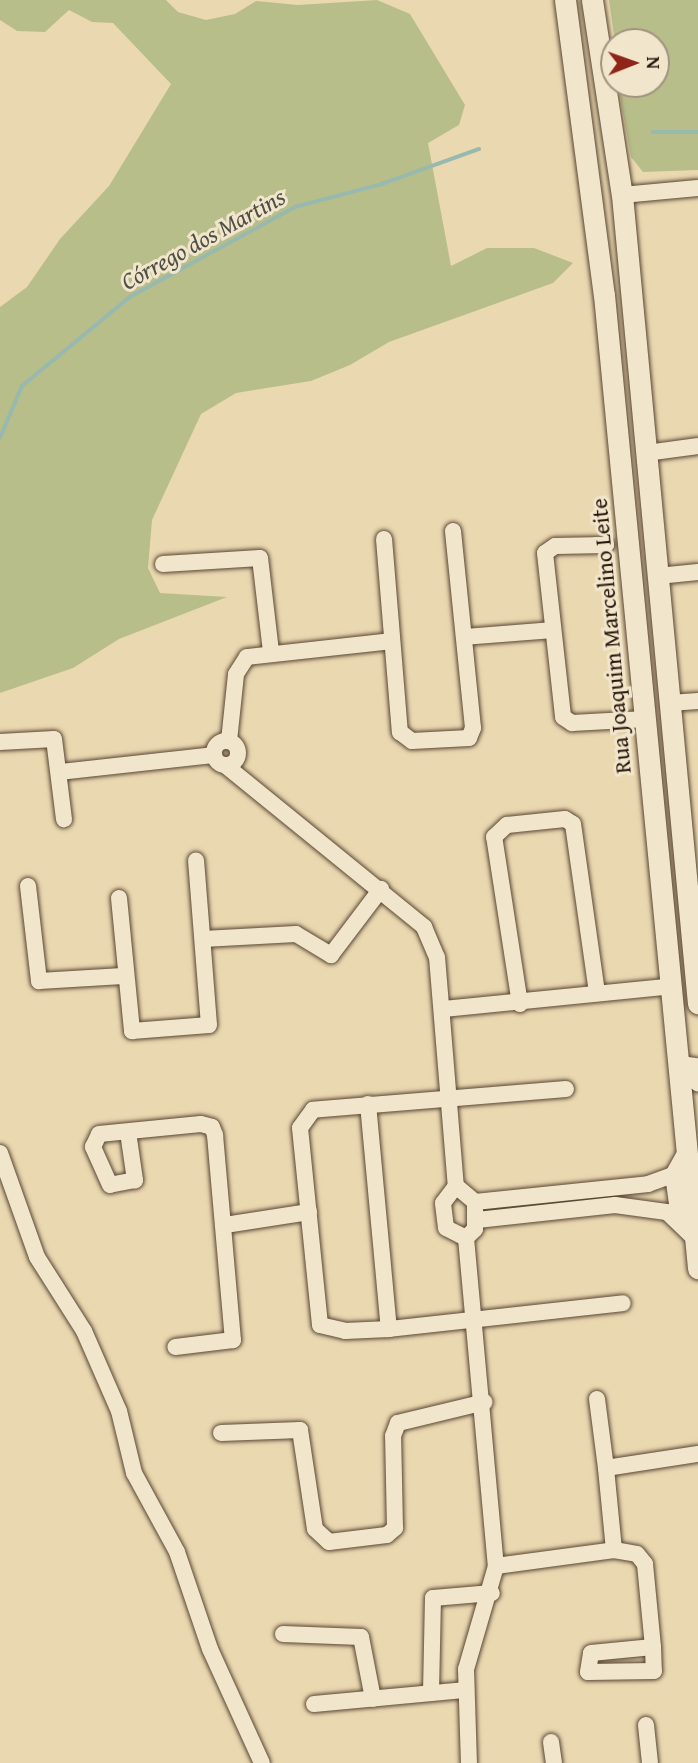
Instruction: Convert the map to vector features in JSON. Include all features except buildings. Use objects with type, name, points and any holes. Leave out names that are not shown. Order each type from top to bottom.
[{"type":"main road","name":"Rua Joaquim Marcelino Leite","points":[[565,0],[611,373],[673,986],[698,1268]]},
{"type":"main road","points":[[592,0],[621,195],[676,771],[690,828],[698,1003]]},
{"type":"main road","points":[[611,373],[633,446],[646,453]]},
{"type":"main road","points":[[647,728],[663,747],[673,736]]},
{"type":"main road","points":[[650,774],[676,771]]},
{"type":"main road","points":[[680,1066],[694,1068],[698,1080]]},
{"type":"street","points":[[621,195],[698,188]]},
{"type":"street","points":[[646,453],[698,446]]},
{"type":"street","points":[[384,539],[400,733],[412,741],[474,734],[453,531]]},
{"type":"street","points":[[606,545],[548,548],[552,630],[563,717],[572,723],[647,728]]},
{"type":"street","points":[[163,565],[260,558],[271,652]]},
{"type":"street","points":[[659,576],[698,572]]},
{"type":"street","points":[[464,637],[552,630]]},
{"type":"street","points":[[225,752],[234,715],[238,668],[247,657],[271,652],[391,641]]},
{"type":"street","points":[[670,703],[698,701]]},
{"type":"street","points":[[0,742],[54,739],[64,819]]},
{"type":"street","points":[[60,772],[225,752]]},
{"type":"street","points":[[225,752],[254,790],[381,889],[424,927],[437,957],[451,1098],[456,1186],[443,1203],[446,1228],[466,1238]]},
{"type":"street","points":[[520,1004],[495,837],[507,824],[565,819],[573,824],[597,993]]},
{"type":"street","points":[[119,898],[123,976],[132,1031],[209,1025],[196,861]]},
{"type":"street","points":[[28,886],[39,981],[123,976]]},
{"type":"street","points":[[203,939],[296,934],[331,955],[381,889]]},
{"type":"street","points":[[444,1009],[520,1004],[673,986]]},
{"type":"street","points":[[566,1089],[368,1104],[313,1111],[300,1128],[320,1325],[345,1331],[389,1328],[623,1303]]},
{"type":"street","points":[[368,1104],[389,1328]]},
{"type":"street","points":[[128,1132],[212,1127],[225,1224],[233,1340],[175,1347]]},
{"type":"street","points":[[688,1146],[674,1175],[679,1218],[697,1242]]},
{"type":"street","points":[[0,1153],[37,1257],[84,1331],[119,1410],[134,1473],[177,1552],[210,1649],[262,1763]]},
{"type":"street","points":[[475,1202],[648,1184],[674,1175]]},
{"type":"street","points":[[456,1186],[475,1202],[477,1220],[466,1238],[485,1402],[496,1566],[492,1592],[471,1648],[466,1690],[469,1763]]},
{"type":"street","points":[[477,1220],[615,1205],[679,1218]]},
{"type":"street","points":[[225,1224],[309,1212]]},
{"type":"street","points":[[597,1399],[614,1550]]},
{"type":"street","points":[[221,1433],[300,1430],[315,1529],[329,1542],[387,1535],[394,1528],[393,1436],[398,1423],[485,1402]]},
{"type":"street","points":[[606,1468],[698,1454]]},
{"type":"street","points":[[496,1566],[614,1550],[637,1555],[645,1564],[653,1647]]},
{"type":"street","points":[[431,1693],[433,1598],[492,1592]]},
{"type":"street","points":[[283,1634],[361,1637],[373,1699]]},
{"type":"street","points":[[314,1704],[466,1690]]},
{"type":"street","points":[[646,1725],[650,1763]]},
{"type":"street","points":[[551,1742],[554,1763]]},
{"type":"green space","points":[[0,0],[166,0],[178,12],[206,20],[235,14],[256,1],[298,5],[377,0],[410,14],[465,105],[459,125],[428,143],[451,266],[487,248],[534,248],[573,263],[553,283],[389,342],[350,365],[311,381],[236,393],[201,414],[152,520],[148,568],[160,593],[227,597],[119,639],[73,668],[0,693],[0,307],[27,287],[60,239],[109,186],[171,84],[113,23],[92,22],[69,10],[45,32],[17,31],[0,20]]},
{"type":"green space","points":[[609,0],[698,0],[698,170],[643,172],[631,157],[620,98],[670,98],[670,28],[613,28]]},
{"type":"waterway","name":"Córrego dos Martins","points":[[653,132],[698,132]]},
{"type":"waterway","name":"Córrego dos Martins","points":[[0,438],[22,386],[130,297],[295,207],[382,184],[479,149]]}]
